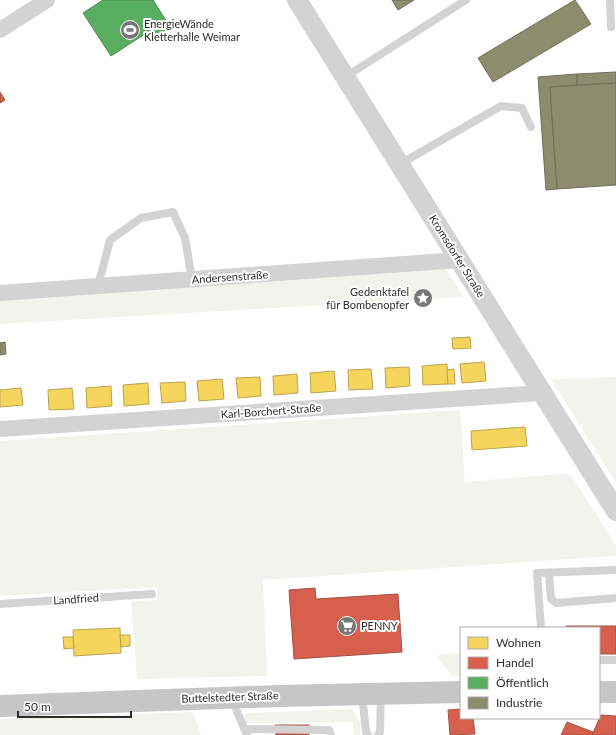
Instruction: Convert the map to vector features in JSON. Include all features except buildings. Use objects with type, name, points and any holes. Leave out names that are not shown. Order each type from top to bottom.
[{"type":"main road","name":"Buttelstedter Straße","points":[[2,702],[460,692]]},
{"type":"main road","points":[[600,692],[616,692]]},
{"type":"street","points":[[0,30],[47,0]]},
{"type":"street","name":"Kromsdorfer Straße","points":[[297,0],[616,511]]},
{"type":"street","name":"Andersenstraße","points":[[0,293],[460,260]]},
{"type":"street","name":"Karl-Borchert-Straße","points":[[0,429],[542,393]]},
{"type":"lane","points":[[345,77],[466,0]]},
{"type":"lane","points":[[610,0],[611,27]]},
{"type":"lane","points":[[399,164],[501,106],[522,108],[531,127]]},
{"type":"lane","points":[[98,286],[110,240],[141,218],[173,212],[185,238],[192,279]]},
{"type":"lane","points":[[541,627],[538,573],[616,570]]},
{"type":"lane","points":[[549,573],[551,598],[556,603],[616,598]]},
{"type":"lane","name":"Landfried","points":[[0,604],[152,594]]},
{"type":"lane","points":[[600,660],[616,660]]},
{"type":"lane","points":[[368,735],[366,732],[371,694]]},
{"type":"lane","points":[[371,694],[380,732],[378,735]]},
{"type":"lane","points":[[231,697],[246,732],[329,730],[331,735]]},
{"type":"shaded area","points":[[441,262],[464,297],[0,324],[0,293]]},
{"type":"shaded area","points":[[616,377],[616,483],[551,379]]},
{"type":"shaded area","points":[[460,410],[465,482],[570,473],[616,546],[616,556],[263,580],[267,676],[137,679],[131,601],[157,600],[157,587],[0,596],[0,441]]},
{"type":"shaded area","points":[[460,653],[460,676],[452,676],[438,659],[440,654]]},
{"type":"shaded area","points":[[352,709],[360,722],[360,735],[354,735],[353,722],[246,723],[244,717],[246,713]]},
{"type":"shaded area","points":[[193,712],[201,735],[0,735],[0,719]]},
{"type":"place","name":"EnergieWände Kletterhalle Weimar","points":[[130,30]]},
{"type":"place","name":"Gedenktafel für Bombenopfer","points":[[423,298]]},
{"type":"place","name":"PENNY","points":[[347,626]]}]
